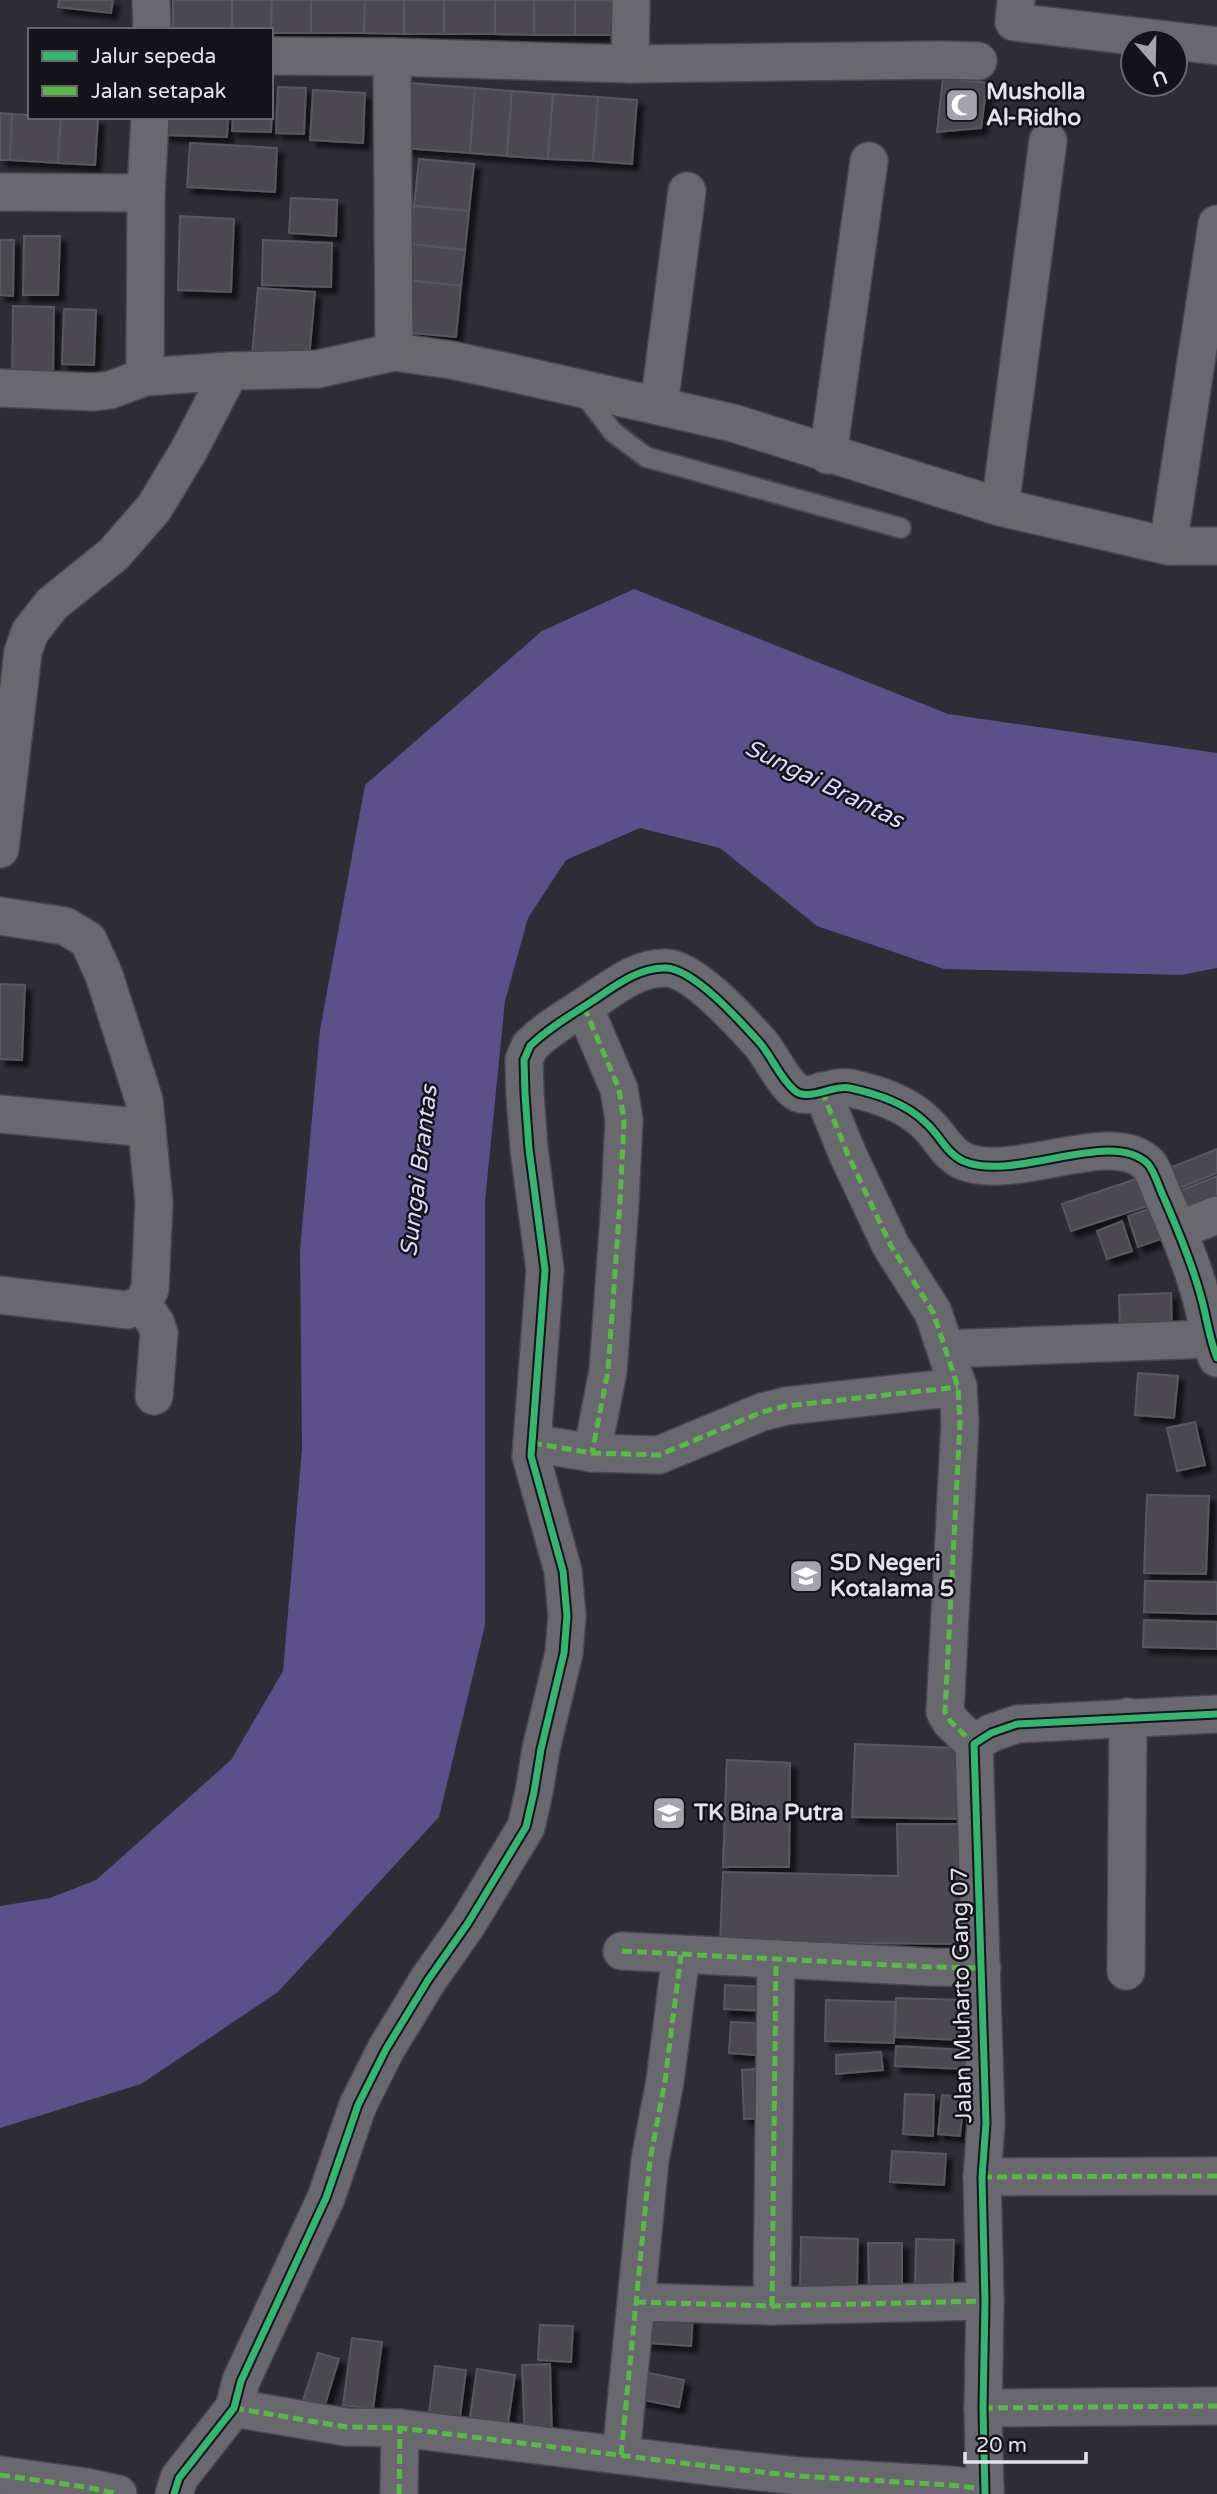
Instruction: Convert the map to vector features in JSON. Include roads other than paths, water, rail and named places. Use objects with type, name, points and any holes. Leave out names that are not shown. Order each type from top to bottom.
[{"type":"street","points":[[150,0],[152,28]]},
{"type":"street","points":[[631,0],[631,64]]},
{"type":"street","points":[[1016,0],[1014,22],[1217,46]]},
{"type":"street","points":[[273,56],[631,64],[978,61]]},
{"type":"street","points":[[392,57],[394,352]]},
{"type":"street","points":[[145,377],[146,193],[150,119]]},
{"type":"street","points":[[1000,507],[1048,141]]},
{"type":"street","points":[[828,455],[869,161]]},
{"type":"street","points":[[659,406],[687,191]]},
{"type":"street","points":[[0,192],[146,193]]},
{"type":"street","points":[[1168,546],[1217,225]]},
{"type":"street","points":[[0,388],[94,392],[110,390],[145,377],[230,370],[318,369],[394,352],[451,360],[733,423],[1000,507],[1168,546],[1217,546]]},
{"type":"street","points":[[0,849],[23,652],[30,632],[52,604],[114,554],[154,508],[189,450],[230,370]]},
{"type":"street","points":[[0,916],[65,926],[88,940],[104,975],[144,1100],[154,1202],[150,1289],[143,1304],[127,1310],[0,1296]]},
{"type":"street","points":[[174,2494],[179,2478],[234,2408],[241,2381],[326,2198],[358,2105],[386,2049],[428,1980],[468,1923],[526,1827],[564,1653],[567,1616],[563,1571],[531,1456],[545,1270],[529,1150],[524,1060],[526,1052],[536,1039],[628,978],[666,968],[676,970],[727,1007],[763,1046],[793,1090],[803,1094],[848,1087],[890,1100],[927,1123],[948,1149],[961,1160],[978,1165],[1004,1167],[1110,1150],[1131,1153],[1149,1165],[1178,1230],[1202,1298],[1213,1349],[946,1349]]},
{"type":"street","points":[[584,1007],[618,1089],[624,1120],[608,1371],[592,1453]]},
{"type":"street","points":[[822,1091],[891,1246],[933,1312],[958,1388],[960,1422],[945,1712],[951,1722],[974,1744],[991,1732],[1017,1724],[1217,1714]]},
{"type":"street","points":[[0,1114],[147,1128]]},
{"type":"street","points":[[1178,1230],[1217,1216]]},
{"type":"street","points":[[143,1304],[159,1333],[154,1396]]},
{"type":"street","points":[[532,1443],[592,1453],[659,1455],[762,1412],[786,1406],[958,1388]]},
{"type":"street","points":[[1126,1971],[1128,1717]]},
{"type":"street","name":"Jalan Muharto Gang 07","points":[[974,1744],[986,2123],[982,2177],[985,2492]]},
{"type":"street","points":[[622,1951],[931,1968],[982,1968]]},
{"type":"street","points":[[621,2455],[650,2160],[666,2081],[681,1955]]},
{"type":"street","points":[[772,2306],[776,1959]]},
{"type":"street","points":[[982,2177],[1217,2175]]},
{"type":"street","points":[[636,2302],[772,2306],[985,2301]]},
{"type":"street","points":[[983,2409],[1217,2406]]},
{"type":"street","points":[[234,2408],[346,2427],[400,2428],[798,2476],[985,2492]]},
{"type":"street","points":[[399,2494],[400,2428]]},
{"type":"street","points":[[0,2475],[118,2494]]},
{"type":"lane","points":[[579,388],[612,432],[646,457],[901,528]]},
{"type":"water","name":"Sungai Brantas","points":[[634,589],[948,714],[1217,753],[1217,968],[1181,975],[944,969],[817,926],[720,848],[640,828],[566,860],[528,918],[505,1001],[485,1201],[485,1625],[439,1817],[278,1992],[141,2084],[0,2128],[0,1906],[50,1898],[96,1880],[231,1760],[283,1671],[302,1449],[300,1250],[320,1030],[365,785],[542,631]]},
{"type":"place","name":"Musholla Al-Ridho","points":[[962,105]]},
{"type":"place","name":"SD Negeri Kotalama 5","points":[[806,1576]]},
{"type":"place","name":"TK Bina Putra","points":[[669,1813]]}]
